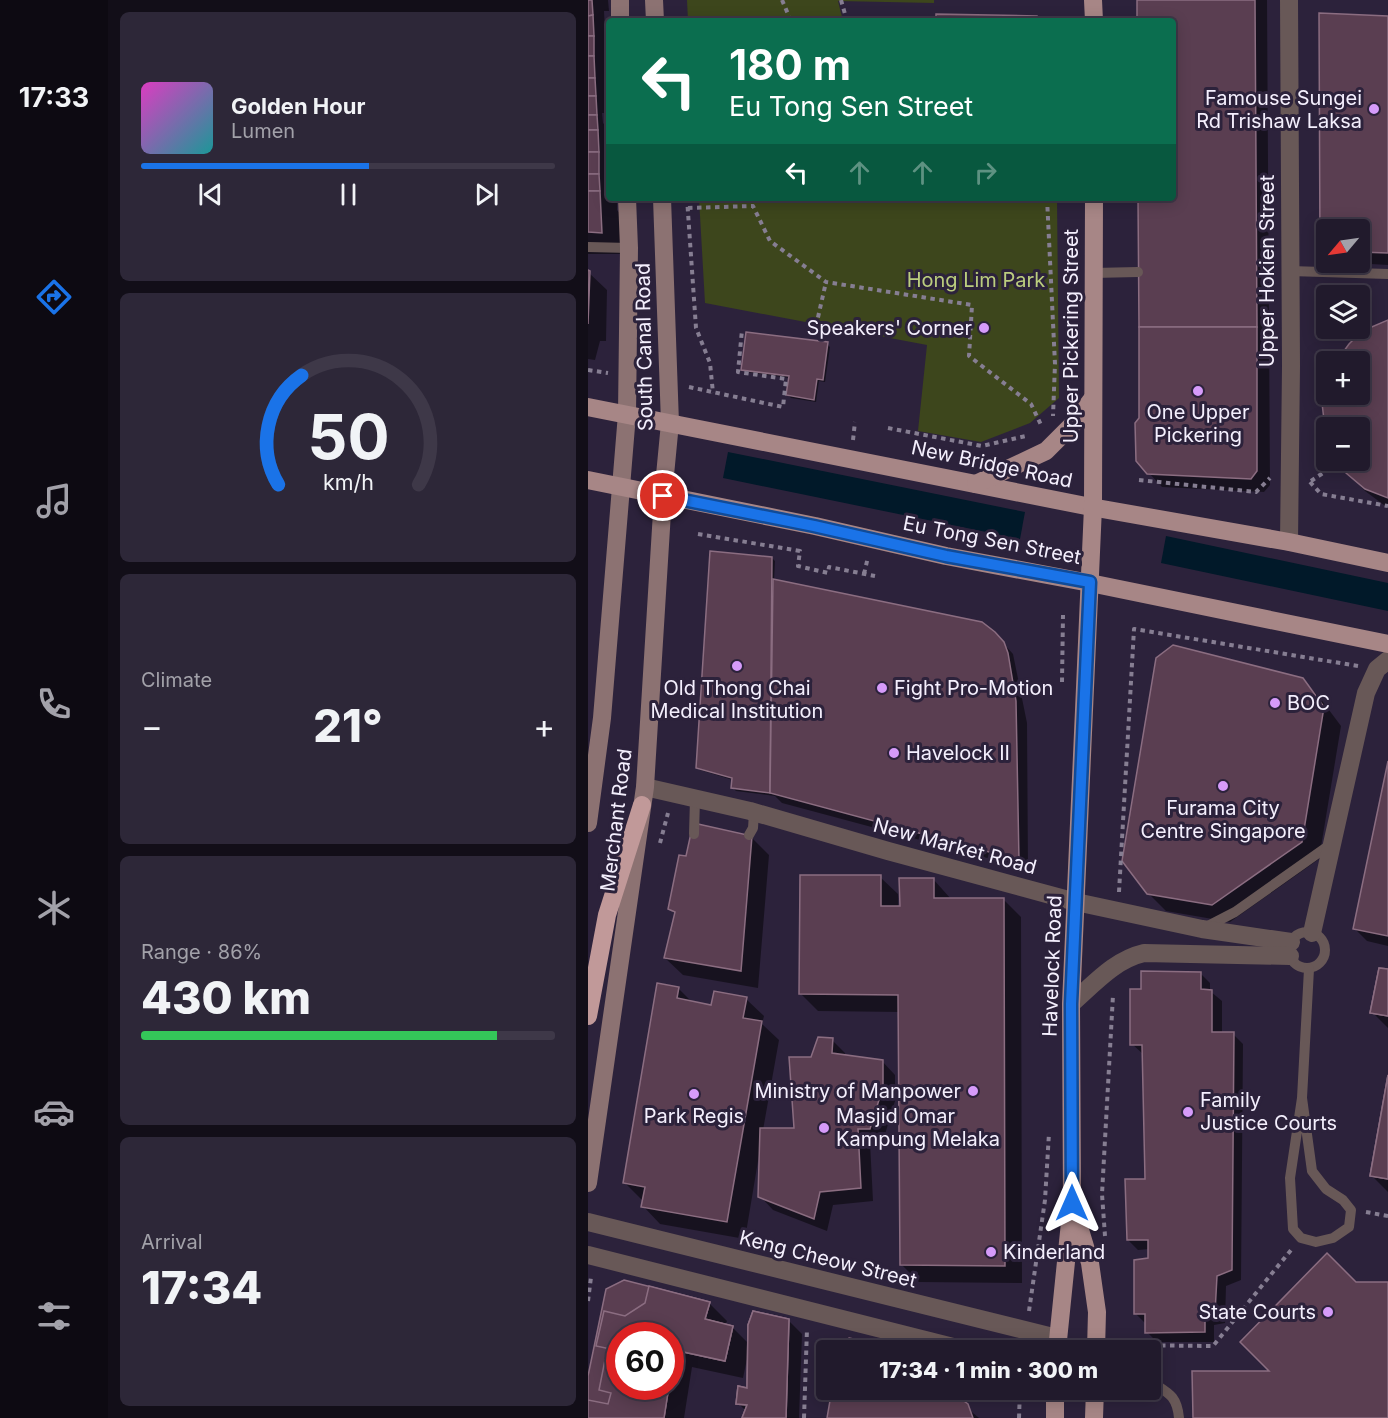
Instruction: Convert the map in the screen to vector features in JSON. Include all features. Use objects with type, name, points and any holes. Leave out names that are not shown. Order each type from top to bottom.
[{"type":"highway","points":[[588,1016],[607,915],[642,805]]},
{"type":"main road","points":[[1093,0],[1094,18]]},
{"type":"main road","name":"Upper Pickering Street","points":[[1090,582],[1093,507],[1094,201]]},
{"type":"main road","points":[[976,484],[1046,451],[1073,424],[1093,398]]},
{"type":"main road","name":"New Bridge Road","points":[[588,407],[1388,563]]},
{"type":"main road","name":"Eu Tong Sen Street","points":[[588,480],[814,526],[946,556],[1090,582],[1388,644]]},
{"type":"main road","name":"Havelock Road","points":[[1057,1340],[1072,1203],[1071,1004],[1090,582]]},
{"type":"main road","points":[[1072,1203],[1090,1263],[1102,1340]]},
{"type":"main road","points":[[1055,1400],[1055,1418]]},
{"type":"main road","points":[[1094,1418],[1095,1400]]},
{"type":"street","points":[[620,0],[620,18]]},
{"type":"street","points":[[654,0],[655,18]]},
{"type":"street","name":"Upper Hokien Street","points":[[1289,0],[1289,542]]},
{"type":"street","name":"Merchant Road","points":[[588,823],[602,718],[627,414],[629,248],[627,201]]},
{"type":"street","name":"South Canal Road","points":[[662,201],[670,423],[663,496]]},
{"type":"street","name":"Merchant Road","points":[[588,1183],[645,787],[663,496]]},
{"type":"street","points":[[1312,933],[1366,693],[1383,665]]},
{"type":"street","name":"New Market Road","points":[[645,787],[754,813],[1076,902],[1290,949]]},
{"type":"street","points":[[1071,1004],[1115,965],[1128,957],[1144,953],[1290,949]]},
{"type":"street","name":"Keng Cheow Street","points":[[588,1222],[1026,1330],[1048,1340]]},
{"type":"street","points":[[660,1273],[666,1241]]},
{"type":"street","points":[[588,1255],[925,1340]]},
{"type":"street","points":[[807,1310],[813,1278]]},
{"type":"street","points":[[889,1331],[895,1299]]},
{"type":"street","points":[[955,1314],[957,1340]]},
{"type":"lane","points":[[588,247],[629,248]]},
{"type":"lane","points":[[1290,271],[1388,274]]},
{"type":"lane","points":[[1093,273],[1138,272]]},
{"type":"lane","points":[[694,834],[695,799]]},
{"type":"lane","points":[[749,836],[753,828],[754,813]]},
{"type":"lane","points":[[1202,929],[1235,912],[1334,842]]},
{"type":"lane","points":[[1312,933],[1322,940],[1326,952],[1321,963],[1310,969],[1298,966],[1290,949],[1299,934],[1312,933]]},
{"type":"lane","points":[[1302,1098],[1312,1171],[1326,1189],[1344,1200],[1351,1210],[1348,1227],[1333,1238],[1316,1242],[1301,1238],[1293,1228],[1290,1178],[1302,1098],[1310,969]]},
{"type":"lane","points":[[1161,1388],[1174,1397],[1178,1406],[1179,1418]]},
{"type":"path","points":[[782,0],[790,18]]},
{"type":"path","points":[[841,0],[845,18]]},
{"type":"path","points":[[687,201],[696,328],[710,363],[713,393],[783,407],[786,379],[738,372],[742,330]]},
{"type":"path","points":[[752,201],[770,241],[826,282],[972,305],[969,356],[1031,404],[1044,432],[1046,451]]},
{"type":"path","points":[[1047,201],[1055,364],[1053,420]]},
{"type":"path","points":[[688,208],[753,206]]},
{"type":"path","points":[[814,335],[826,282]]},
{"type":"path","points":[[888,428],[982,446],[1044,432],[1048,426]]},
{"type":"path","points":[[1310,482],[1326,471]]},
{"type":"path","points":[[699,534],[800,550],[798,566],[828,573],[829,567],[875,576]]},
{"type":"path","points":[[1118,911],[1134,629],[1383,665]]},
{"type":"path","points":[[1102,1194],[1115,965]]},
{"type":"path","points":[[1026,1330],[1045,1200],[1048,1129]]},
{"type":"path","points":[[1369,1213],[1388,1216]]},
{"type":"path","points":[[1161,1346],[1213,1346],[1301,1238]]},
{"type":"path","points":[[804,1418],[807,1310]]},
{"type":"path","points":[[1019,1418],[1020,1400]]},
{"type":"green space","points":[[687,0],[934,0],[934,3],[838,1],[842,18],[688,18]]},
{"type":"green space","name":"Hong Lim Park","points":[[699,201],[1057,201],[1059,398],[1030,423],[981,442],[918,431],[927,345],[705,303]]},
{"type":"water","points":[[728,452],[1025,512],[1020,539],[723,478]]},
{"type":"water","points":[[1166,536],[1388,583],[1388,611],[1161,563]]},
{"type":"building","points":[[588,0],[592,0],[593,15],[588,16]]},
{"type":"building","points":[[1137,0],[1255,0],[1257,327],[1139,327],[1138,201],[1176,201],[1176,18],[1137,18]]},
{"type":"building","points":[[1319,13],[1388,16],[1388,253],[1370,252],[1370,219],[1320,219]]},
{"type":"building","points":[[936,14],[1037,16],[1037,18],[936,18]]},
{"type":"building","points":[[593,15],[594,36],[588,36],[588,16]]},
{"type":"building","points":[[588,36],[594,36],[594,56],[588,56]]},
{"type":"building","points":[[588,56],[594,56],[595,78],[588,78]]},
{"type":"building","points":[[588,78],[595,78],[596,96],[588,96]]},
{"type":"building","points":[[588,96],[596,96],[597,115],[588,115]]},
{"type":"building","points":[[588,115],[597,115],[598,130],[588,130]]},
{"type":"building","points":[[588,130],[598,130],[599,152],[588,152]]},
{"type":"building","points":[[588,152],[599,152],[599,174],[588,174]]},
{"type":"building","points":[[588,174],[599,174],[600,191],[588,191]]},
{"type":"building","points":[[588,191],[600,191],[602,233],[588,232]]},
{"type":"building","points":[[588,270],[590,271],[588,324]]},
{"type":"building","points":[[1388,320],[1388,498],[1365,489],[1344,471],[1370,471],[1370,417],[1324,417],[1322,405],[1370,405],[1370,351],[1344,351],[1354,339],[1370,339],[1370,328]]},
{"type":"building","name":"One Upper Pickering","points":[[1139,327],[1257,327],[1257,471],[1251,479],[1147,474],[1136,461],[1135,423],[1139,418]]},
{"type":"building","points":[[746,332],[828,342],[823,380],[817,379],[814,400],[786,395],[789,376],[741,370]]},
{"type":"building","name":"Old Thong Chai Medical Institution","points":[[710,551],[772,557],[770,793],[731,788],[732,778],[696,768]]},
{"type":"building","name":"Havelock II","points":[[773,579],[982,622],[1004,642],[1016,701],[1019,860],[770,793]]},
{"type":"building","name":"Furama City Centre Singapore","points":[[1173,645],[1303,678],[1324,707],[1302,842],[1212,905],[1147,894],[1122,861],[1156,658]]},
{"type":"building","points":[[1388,761],[1388,936],[1353,929]]},
{"type":"building","points":[[698,824],[752,836],[741,971],[664,958],[675,912],[668,909],[679,855],[686,856],[691,833]]},
{"type":"building","points":[[800,875],[881,875],[881,906],[900,906],[899,878],[934,878],[934,898],[1004,898],[1005,1266],[900,1265],[898,995],[799,994]]},
{"type":"building","points":[[1379,968],[1388,969],[1388,1016],[1370,1013]]},
{"type":"building","points":[[1379,968],[1388,969],[1388,1016],[1370,1013]]},
{"type":"building","name":"Family Justice Courts","points":[[1141,971],[1201,972],[1201,989],[1212,990],[1212,1032],[1234,1032],[1232,1270],[1217,1276],[1215,1313],[1205,1316],[1205,1332],[1145,1333],[1145,1314],[1134,1314],[1134,1260],[1148,1258],[1148,1240],[1127,1240],[1125,1179],[1145,1179],[1142,1045],[1130,1045],[1130,989],[1141,989]]},
{"type":"building","name":"Park Regis","points":[[657,983],[679,987],[677,998],[711,1005],[714,991],[747,997],[743,1018],[762,1021],[727,1222],[641,1207],[645,1187],[623,1183]]},
{"type":"building","name":"Masjid Omar Kampung Melaka","points":[[818,1037],[833,1038],[832,1053],[883,1060],[883,1087],[870,1129],[858,1129],[861,1188],[820,1192],[814,1219],[758,1197],[760,1128],[794,1128],[789,1057],[811,1057]]},
{"type":"building","points":[[1388,1075],[1388,1179],[1370,1176]]},
{"type":"building","points":[[1388,1075],[1388,1179],[1370,1176]]},
{"type":"building","name":"State Courts","points":[[1327,1253],[1356,1282],[1388,1282],[1388,1418],[1193,1418],[1192,1371],[1269,1371],[1240,1342]]},
{"type":"building","points":[[624,1280],[710,1302],[705,1319],[733,1326],[725,1361],[684,1352],[684,1322],[606,1322],[606,1400],[667,1400],[664,1418],[588,1418],[588,1376],[606,1289]]},
{"type":"building","points":[[649,1286],[710,1302],[705,1319],[733,1326],[725,1361],[684,1352],[684,1322],[606,1322],[606,1348],[596,1346],[604,1311],[625,1316],[645,1303]]},
{"type":"building","points":[[753,1311],[789,1319],[786,1418],[742,1418],[747,1405],[736,1404],[738,1386],[747,1388],[748,1325]]},
{"type":"building","points":[[753,1311],[789,1319],[786,1418],[742,1418],[747,1405],[736,1404],[738,1386],[747,1388],[748,1325]]},
{"type":"building","points":[[605,1360],[606,1360],[606,1392],[599,1390]]},
{"type":"building","points":[[588,1400],[608,1404],[609,1400],[667,1400],[664,1418],[588,1418]]},
{"type":"building","points":[[830,1400],[962,1400],[968,1404],[973,1418],[827,1418]]},
{"type":"place","name":"Famouse Sungei Rd Trishaw Laksa","points":[[1374,109]]},
{"type":"place","name":"Speakers' Corner","points":[[984,328]]},
{"type":"place","name":"One Upper Pickering","points":[[1198,391]]},
{"type":"place","name":"Old Thong Chai Medical Institution","points":[[737,666]]},
{"type":"place","name":"Fight Pro-Motion","points":[[882,688]]},
{"type":"place","name":"BOC","points":[[1275,703]]},
{"type":"place","name":"Havelock II","points":[[894,753]]},
{"type":"place","name":"Furama City Centre Singapore","points":[[1223,786]]},
{"type":"place","name":"Ministry of Manpower","points":[[973,1091]]},
{"type":"place","name":"Park Regis","points":[[694,1094]]},
{"type":"place","name":"Family Justice Courts","points":[[1188,1112]]},
{"type":"place","name":"Masjid Omar Kampung Melaka","points":[[824,1128]]},
{"type":"place","name":"Kinderland","points":[[991,1252]]},
{"type":"place","name":"State Courts","points":[[1328,1312]]},
{"type":"route","points":[[663,496],[872,538],[946,556],[1090,582],[1071,1004],[1072,1203]]}]
